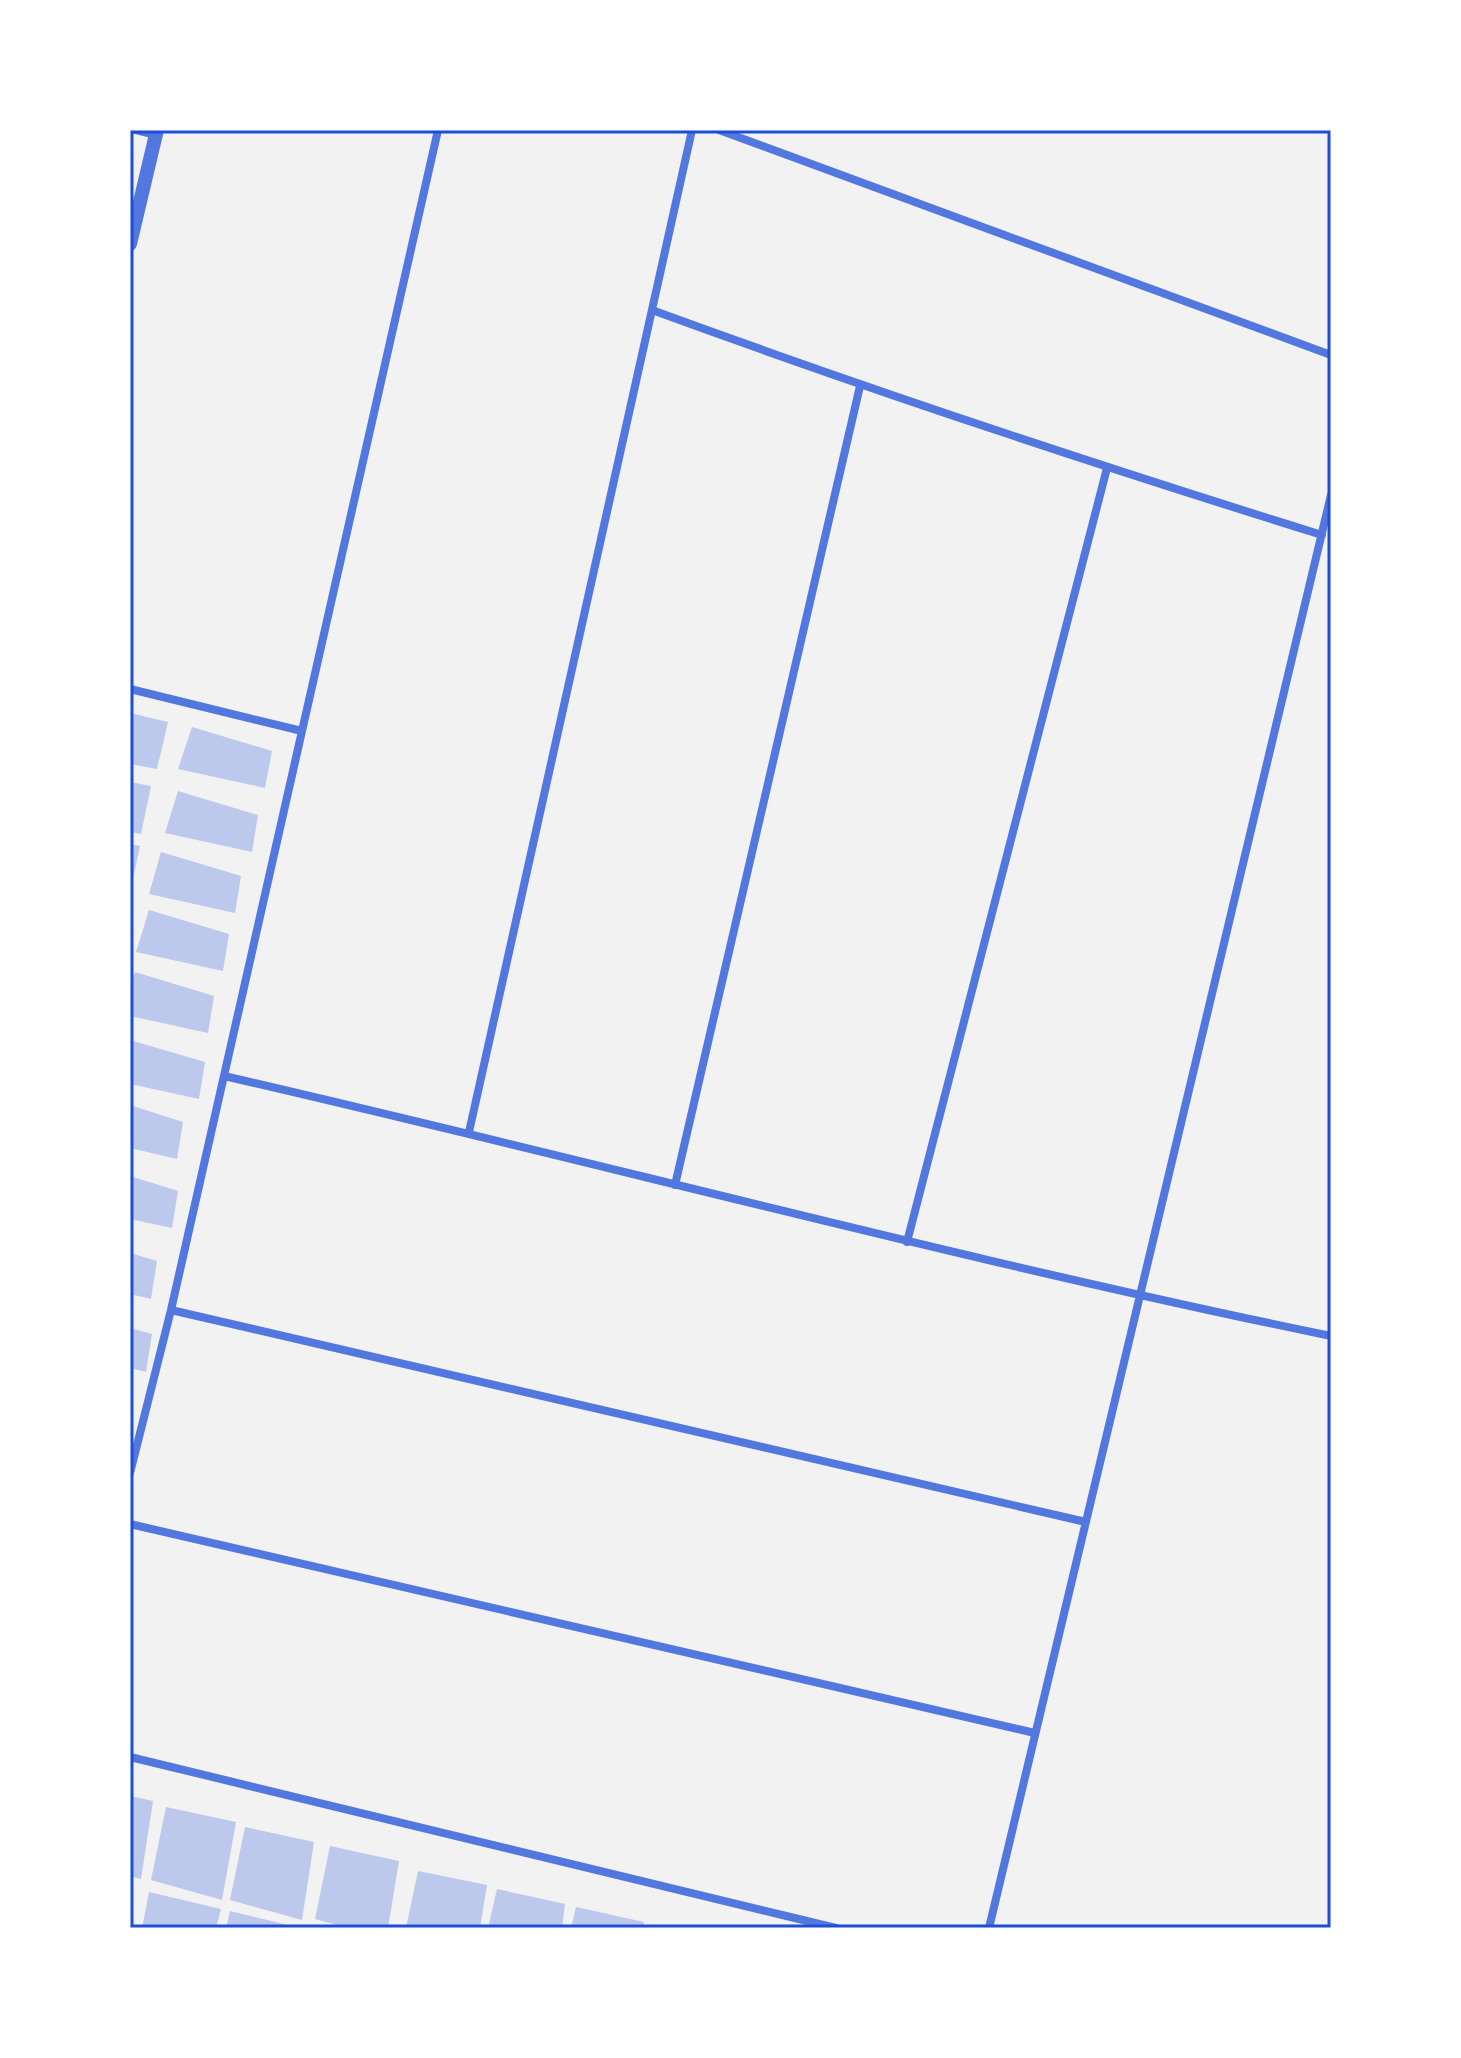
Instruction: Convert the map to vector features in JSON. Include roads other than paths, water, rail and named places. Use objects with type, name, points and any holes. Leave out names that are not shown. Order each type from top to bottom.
[{"type":"street","points":[[130,244],[156,132],[136,130]]},
{"type":"street","points":[[130,1473],[171,1310],[438,130]]},
{"type":"street","points":[[469,1132],[692,130]]},
{"type":"street","points":[[719,130],[1331,355]]},
{"type":"street","points":[[652,310],[860,386],[1322,535]]},
{"type":"street","points":[[675,1185],[860,386]]},
{"type":"street","points":[[907,1242],[1107,468]]},
{"type":"street","points":[[989,1928],[1331,495]]},
{"type":"street","points":[[130,689],[302,731]]},
{"type":"street","points":[[224,1076],[469,1132],[1141,1297],[1331,1336]]},
{"type":"street","points":[[171,1310],[1086,1522]]},
{"type":"street","points":[[130,1524],[1035,1733]]},
{"type":"street","points":[[130,1757],[836,1928]]}]
